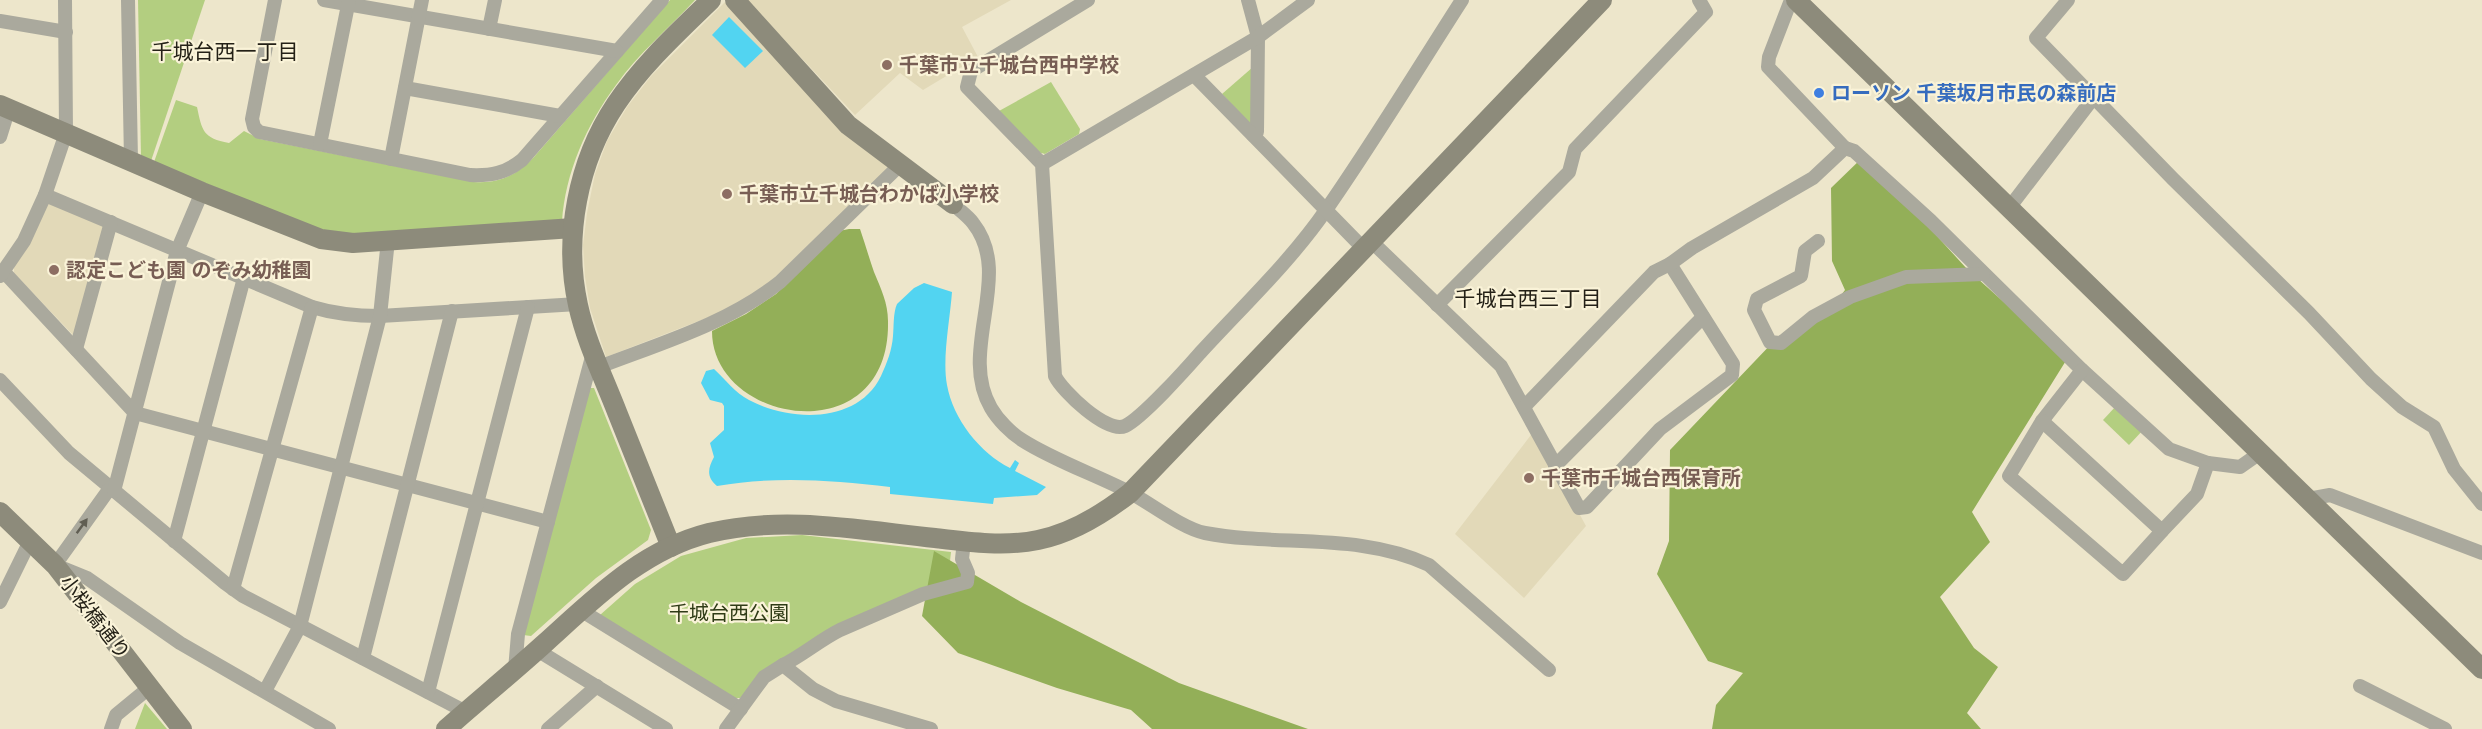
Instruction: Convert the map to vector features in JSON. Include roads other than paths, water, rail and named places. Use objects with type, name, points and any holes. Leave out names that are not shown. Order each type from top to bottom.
[{"type":"street","points":[[65,0],[66,133],[45,195],[24,241],[2,274],[135,413],[548,522]]},
{"type":"street","points":[[128,0],[131,160]]},
{"type":"street","points":[[275,0],[252,119],[254,127],[259,132],[470,175],[488,176],[501,172],[522,160],[662,0]]},
{"type":"street","points":[[324,0],[349,2],[617,51]]},
{"type":"street","points":[[392,159],[422,0]]},
{"type":"street","points":[[489,29],[495,0]]},
{"type":"street","points":[[671,547],[596,360],[578,304],[574,278],[573,228],[584,170],[614,106],[656,54],[711,0]]},
{"type":"street","points":[[735,0],[848,125],[953,204],[974,224],[986,249],[990,274],[978,355],[981,384],[991,408],[1005,426],[1022,440],[1130,493],[1202,532],[1368,547],[1406,555],[1429,565],[1549,670]]},
{"type":"street","points":[[1088,0],[970,71],[967,87],[1042,164],[1055,376],[1059,386],[1098,419],[1115,427],[1124,426],[1139,415],[1293,253],[1326,210],[1462,0]]},
{"type":"street","points":[[1248,0],[1258,37],[1257,132],[1253,135]]},
{"type":"street","points":[[1042,164],[1258,37],[1308,0]]},
{"type":"street","points":[[446,729],[633,568],[671,547],[708,534],[777,523],[801,523],[964,541],[1011,543],[1040,540],[1076,528],[1109,510],[1130,493],[1602,0]]},
{"type":"street","points":[[1437,305],[1569,172],[1575,148],[1706,12],[1699,0]]},
{"type":"street","points":[[1791,0],[1769,57],[1768,67],[1845,148],[1854,151],[1931,221],[2082,370],[2169,449],[2208,463],[2240,467],[2260,453]]},
{"type":"street","points":[[1796,0],[2482,669]]},
{"type":"street","points":[[2068,0],[2036,38],[2173,179],[2309,313],[2371,379],[2402,407],[2434,427],[2454,469],[2482,504]]},
{"type":"street","points":[[320,144],[349,2]]},
{"type":"street","points":[[0,21],[66,32]]},
{"type":"street","points":[[1194,75],[1326,210],[1437,305],[1502,366],[1579,508],[1587,507],[1660,429],[1732,375],[1733,364],[1670,264]]},
{"type":"street","points":[[405,88],[560,116]]},
{"type":"street","points":[[2009,208],[2094,97]]},
{"type":"street","points":[[0,137],[5,106],[202,192],[321,239],[353,243],[573,228]]},
{"type":"street","points":[[1524,407],[1654,272],[1813,178],[1845,148]]},
{"type":"street","points":[[596,360],[722,319],[759,298],[812,251],[901,164]]},
{"type":"street","points":[[202,192],[177,251],[135,413],[112,489],[55,565],[87,578],[180,643],[329,729]]},
{"type":"street","points":[[45,195],[312,307],[353,316],[578,304]]},
{"type":"street","points":[[76,349],[111,222]]},
{"type":"street","points":[[265,691],[300,626],[380,316],[388,240]]},
{"type":"street","points":[[1818,241],[1805,251],[1802,276],[1757,299],[1754,310],[1770,342],[1781,343],[1813,316],[1850,297],[1906,277],[1983,274]]},
{"type":"street","points":[[174,541],[244,278]]},
{"type":"street","points":[[233,589],[312,307]]},
{"type":"street","points":[[428,692],[528,307]]},
{"type":"street","points":[[363,658],[452,311]]},
{"type":"street","points":[[1556,466],[1703,316]]},
{"type":"street","points":[[515,670],[518,634],[548,522],[596,360]]},
{"type":"street","points":[[2082,370],[2042,421],[2009,476],[2122,574],[2197,494],[2208,463]]},
{"type":"street","points":[[0,380],[41,426],[112,489],[233,589],[466,712]]},
{"type":"street","points":[[2042,421],[2162,531]]},
{"type":"street","points":[[2308,499],[2330,495],[2482,553]]},
{"type":"street","name":"小桜橋通り","points":[[2,518],[55,565],[182,729]]},
{"type":"street","points":[[0,602],[30,541]]},
{"type":"street","points":[[726,729],[764,677],[807,653],[829,636],[923,594],[967,582],[968,573],[962,559],[964,541]]},
{"type":"street","points":[[582,610],[741,709]]},
{"type":"street","points":[[537,650],[666,729]]},
{"type":"street","points":[[783,665],[813,689],[836,701],[931,729]]},
{"type":"street","points":[[551,728],[597,686]]},
{"type":"street","points":[[2360,686],[2445,729]]},
{"type":"street","points":[[111,729],[116,715],[150,687]]},
{"type":"water","points":[[729,17],[763,51],[745,68],[712,35]]},
{"type":"water","points":[[924,283],[952,292],[946,374],[950,398],[962,422],[978,444],[999,462],[1010,468],[1015,460],[1019,463],[1015,471],[1046,487],[1037,495],[994,498],[993,504],[890,494],[890,487],[846,482],[782,480],[717,486],[713,483],[709,472],[714,457],[710,443],[724,430],[724,406],[722,403],[710,400],[701,383],[706,371],[714,369],[739,394],[766,407],[803,415],[840,410],[856,403],[870,392],[881,376],[892,346],[897,304],[914,288]]},
{"type":"place","name":"千葉市立千城台西中学校","points":[[887,65]]},
{"type":"place","name":"ローソン 千葉坂月市民の森前店","points":[[1819,93]]},
{"type":"place","name":"千葉市立千城台わかば小学校","points":[[727,194]]},
{"type":"place","name":"認定こども園 のぞみ幼稚園","points":[[54,270]]},
{"type":"place","name":"千葉市千城台西保育所","points":[[1529,478]]},
{"type":"district","name":"千城台西一丁目","points":[[225,51]]},
{"type":"district","name":"千城台西三丁目","points":[[1528,298]]},
{"type":"park label","name":"千城台西公園","points":[[729,613]]}]
